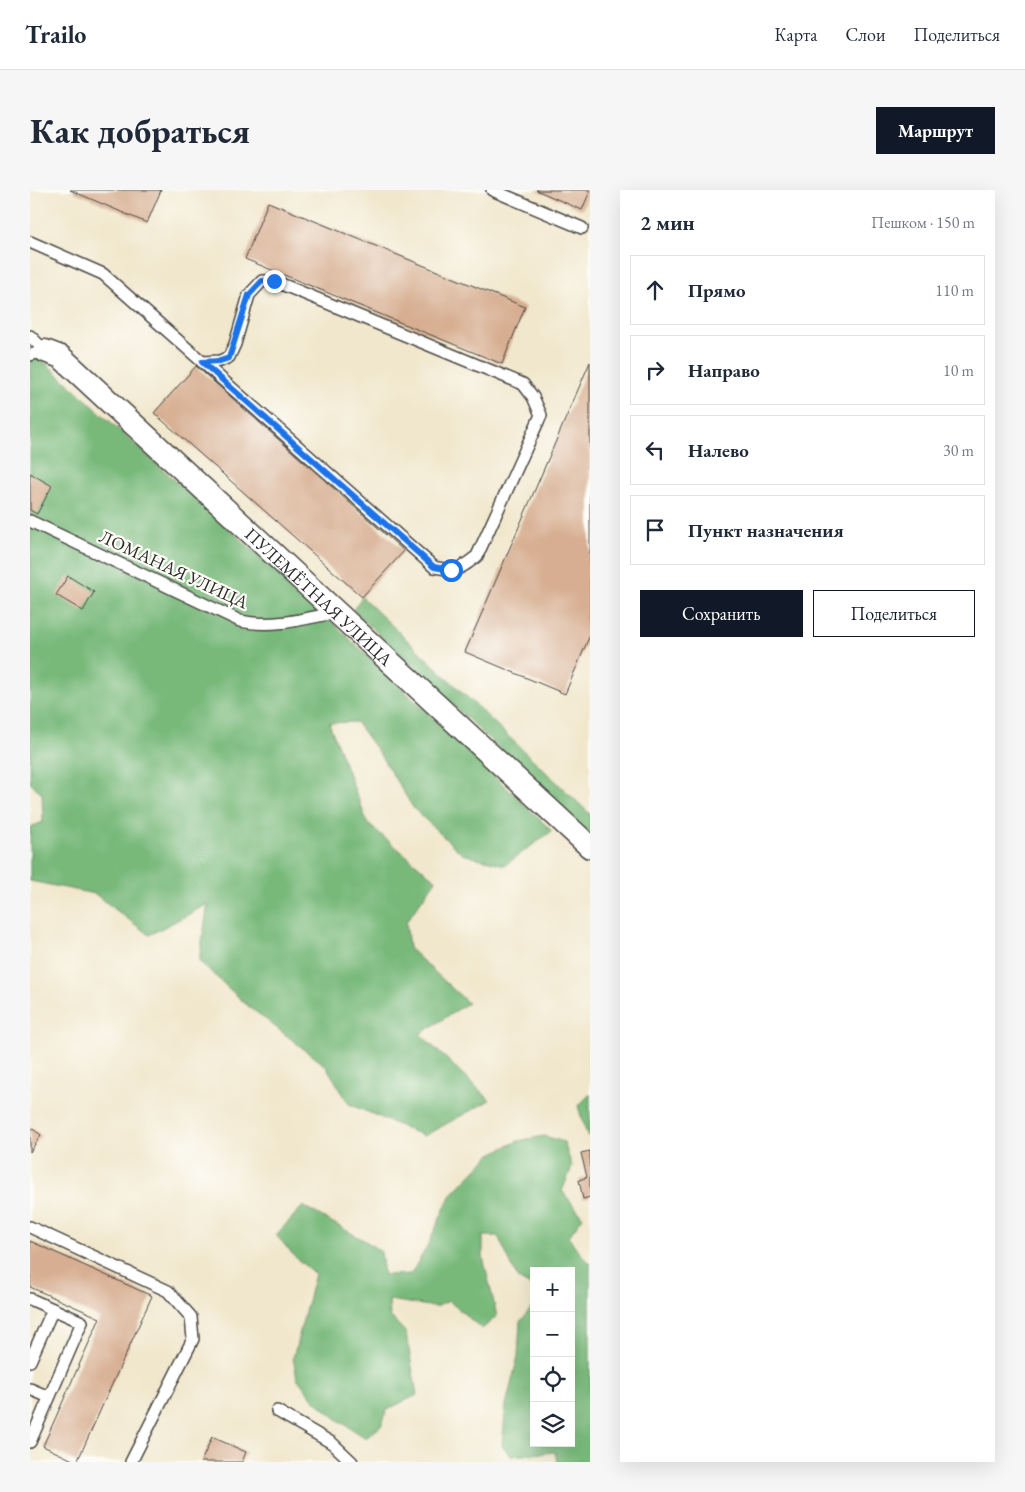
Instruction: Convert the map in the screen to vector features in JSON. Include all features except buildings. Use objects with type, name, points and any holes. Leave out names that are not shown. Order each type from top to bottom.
[{"type":"street","name":"ПУЛЕМЁТНАЯ УЛИЦА","points":[[35,348],[61,358],[590,847]]},
{"type":"lane","points":[[492,190],[582,228]]},
{"type":"lane","points":[[30,242],[103,274],[202,362],[434,567],[451,570],[463,567],[477,556],[541,415],[533,397],[523,384],[274,281],[262,281],[249,295],[229,358],[220,361],[202,362]]},
{"type":"lane","name":"ЛОМАНАЯ УЛИЦА","points":[[30,521],[240,620],[267,624],[290,622],[337,612]]},
{"type":"lane","points":[[30,1227],[168,1291],[191,1318],[193,1339],[131,1462]]},
{"type":"lane","points":[[30,1299],[82,1322],[30,1442]]},
{"type":"lane","points":[[30,1361],[52,1309]]},
{"type":"lane","points":[[30,1389],[49,1397]]},
{"type":"lane","points":[[277,1412],[332,1443],[352,1462]]},
{"type":"green space","points":[[30,349],[334,624],[552,831],[505,865],[462,854],[414,809],[379,753],[356,722],[329,723],[368,824],[436,880],[406,922],[409,948],[468,1003],[420,1034],[490,1100],[424,1136],[349,1104],[326,1066],[247,1005],[199,961],[208,904],[149,935],[95,894],[30,881],[30,827],[43,822],[42,793],[30,783]]},
{"type":"green space","points":[[362,597],[590,814],[590,835],[353,610]]},
{"type":"green space","points":[[590,1094],[590,1136],[587,1135],[578,1106]]},
{"type":"green space","points":[[544,1136],[564,1142],[572,1167],[562,1191],[583,1217],[568,1237],[590,1263],[590,1462],[557,1462],[555,1452],[511,1456],[502,1446],[506,1405],[518,1356],[520,1322],[530,1310],[530,1447],[575,1447],[575,1267],[530,1267],[530,1286],[518,1279],[498,1236],[483,1236],[483,1257],[497,1316],[482,1329],[449,1301],[436,1307],[389,1300],[390,1316],[406,1333],[417,1395],[388,1409],[381,1426],[366,1438],[338,1420],[314,1400],[297,1378],[293,1358],[315,1274],[297,1259],[276,1235],[303,1206],[367,1242],[381,1252],[384,1275],[411,1274],[428,1245],[450,1196],[491,1154],[518,1141]]},
{"type":"route","points":[[274,281],[262,281],[249,295],[229,358],[220,361],[202,362],[434,567],[451,570]]}]
